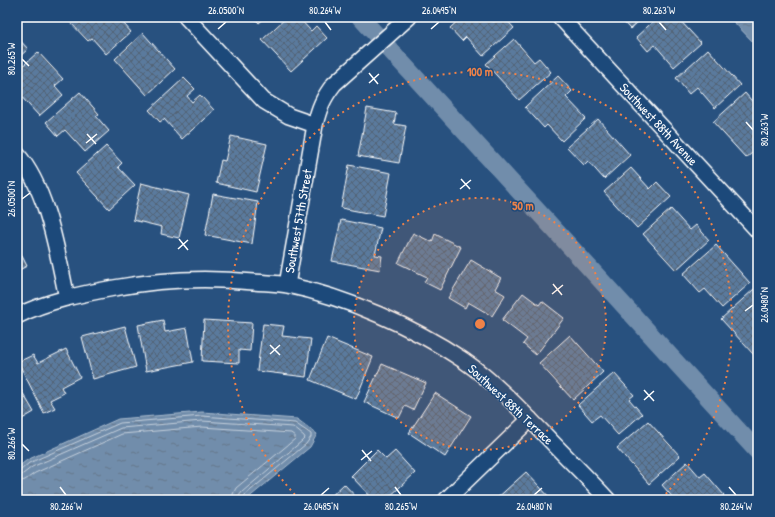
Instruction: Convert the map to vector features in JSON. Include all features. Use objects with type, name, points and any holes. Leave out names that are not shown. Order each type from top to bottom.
[{"type":"street","points":[[186,17],[264,101],[289,116],[315,125]]},
{"type":"street","name":"Southwest 57th Street","points":[[17,316],[67,298],[133,284],[187,278],[223,279],[287,285],[315,125],[319,108],[324,97],[334,84],[409,17]]},
{"type":"street","name":"Southwest 88th Avenue","points":[[560,17],[758,232]]},
{"type":"street","points":[[17,154],[31,173],[42,198],[55,245],[67,298]]},
{"type":"street","name":"Southwest 88th Terrace","points":[[287,285],[329,296],[365,309],[429,339],[463,361],[496,387],[530,419],[608,500]]},
{"type":"street","points":[[446,500],[530,419]]},
{"type":"water","points":[[729,17],[758,17],[758,47]]},
{"type":"water","points":[[202,412],[297,419],[317,434],[310,447],[246,500],[17,500],[17,468],[27,460],[118,419]]},
{"type":"building","points":[[75,17],[118,17],[131,32],[106,54],[92,38],[88,41],[70,22]]},
{"type":"building","points":[[253,17],[266,17],[259,23]]},
{"type":"building","points":[[287,17],[298,17],[311,31],[316,26],[327,38],[291,71],[262,40]]},
{"type":"building","points":[[462,17],[489,17],[494,22],[499,17],[504,17],[514,28],[483,56],[466,37],[462,41],[450,28]]},
{"type":"building","points":[[619,17],[644,17],[630,29]]},
{"type":"building","points":[[658,17],[677,17],[701,43],[674,67],[655,45],[648,51],[636,37]]},
{"type":"building","points":[[143,33],[175,69],[147,95],[115,59]]},
{"type":"building","points":[[17,37],[28,49],[17,59]]},
{"type":"building","points":[[514,39],[534,62],[539,58],[551,72],[519,100],[486,64]]},
{"type":"building","points":[[708,49],[740,85],[715,108],[697,87],[689,94],[676,78]]},
{"type":"building","points":[[38,52],[63,79],[55,86],[63,95],[39,116],[17,92],[17,71]]},
{"type":"building","points":[[558,76],[572,91],[566,97],[586,118],[562,141],[547,125],[544,128],[525,107]]},
{"type":"building","points":[[184,78],[195,89],[187,96],[192,102],[200,95],[214,110],[182,139],[164,119],[160,122],[149,110]]},
{"type":"building","points":[[80,92],[99,114],[96,116],[109,131],[85,152],[65,130],[58,136],[46,122]]},
{"type":"building","points":[[745,93],[758,108],[758,148],[746,158],[713,122]]},
{"type":"building","points":[[367,108],[396,113],[394,124],[406,126],[399,163],[358,156]]},
{"type":"building","points":[[598,119],[630,155],[604,179],[588,161],[584,165],[567,147]]},
{"type":"building","points":[[231,136],[267,144],[256,192],[216,183],[221,160],[225,161]]},
{"type":"building","points":[[106,146],[122,163],[118,167],[135,185],[109,209],[76,173]]},
{"type":"building","points":[[349,165],[391,173],[383,216],[341,208]]},
{"type":"building","points":[[631,168],[650,189],[657,182],[671,197],[637,228],[604,192]]},
{"type":"building","points":[[141,183],[189,195],[179,238],[161,234],[162,227],[133,220]]},
{"type":"building","points":[[213,194],[258,202],[252,244],[205,235]]},
{"type":"building","points":[[671,209],[690,230],[696,225],[709,240],[676,270],[643,234]]},
{"type":"building","points":[[341,220],[381,228],[375,255],[382,256],[380,270],[332,261]]},
{"type":"building","points":[[413,233],[432,242],[435,234],[461,247],[440,290],[424,282],[427,277],[398,263]]},
{"type":"building","points":[[716,245],[750,283],[722,308],[705,289],[700,293],[683,274]]},
{"type":"building","points":[[17,246],[27,266],[17,271]]},
{"type":"building","points":[[471,260],[501,278],[495,289],[505,295],[492,316],[468,302],[465,308],[448,298]]},
{"type":"building","points":[[754,289],[758,293],[758,351],[754,355],[721,319]]},
{"type":"building","points":[[523,293],[539,305],[542,301],[564,318],[536,355],[523,344],[527,339],[502,320]]},
{"type":"building","points":[[163,320],[165,332],[187,328],[193,362],[146,371],[138,325]]},
{"type":"building","points":[[204,320],[252,323],[250,351],[239,350],[239,363],[202,361]]},
{"type":"building","points":[[263,324],[284,326],[282,336],[311,339],[306,377],[257,371]]},
{"type":"building","points":[[125,326],[136,367],[93,379],[82,337]]},
{"type":"building","points":[[570,335],[603,372],[573,400],[539,363]]},
{"type":"building","points":[[327,338],[373,357],[356,399],[310,380]]},
{"type":"building","points":[[66,349],[80,377],[61,387],[64,393],[50,400],[55,408],[44,413],[18,362],[33,355],[38,363]]},
{"type":"building","points":[[382,364],[426,383],[413,410],[405,406],[399,418],[364,402]]},
{"type":"building","points":[[614,373],[634,395],[629,399],[642,414],[618,435],[600,415],[592,421],[578,405]]},
{"type":"building","points":[[17,383],[34,412],[17,422]]},
{"type":"building","points":[[435,393],[471,416],[445,457],[409,433]]},
{"type":"building","points":[[648,421],[680,456],[649,484],[617,448]]},
{"type":"building","points":[[377,450],[386,459],[395,451],[415,473],[386,500],[374,500],[351,476]]},
{"type":"building","points":[[687,462],[700,477],[705,473],[724,495],[719,500],[675,500],[662,485]]},
{"type":"building","points":[[526,472],[552,500],[495,500]]},
{"type":"building","points":[[344,484],[359,500],[327,500]]},
{"type":"waterway","points":[[360,17],[758,452]]}]
